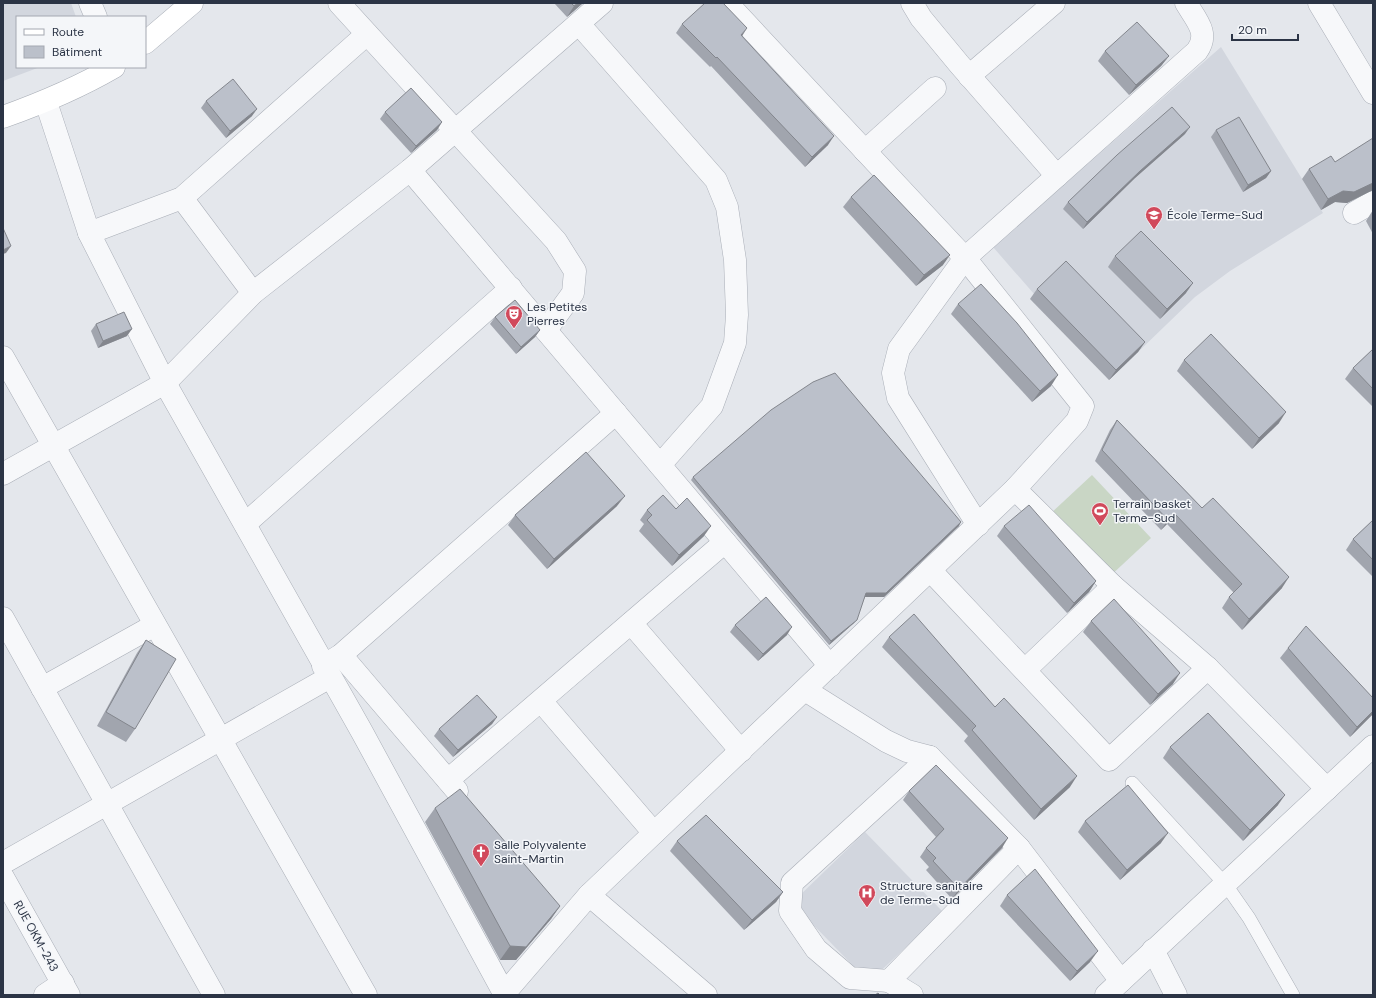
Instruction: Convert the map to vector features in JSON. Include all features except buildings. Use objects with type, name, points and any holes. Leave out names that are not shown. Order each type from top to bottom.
[{"type":"street","points":[[90,3],[96,16]]},
{"type":"street","points":[[146,42],[192,3]]},
{"type":"street","points":[[339,3],[556,241],[575,271],[573,293],[546,330]]},
{"type":"street","points":[[3,474],[165,383],[253,293],[410,170],[602,3]]},
{"type":"street","points":[[46,102],[89,233],[165,383],[245,524],[331,666],[366,739],[504,995],[589,895],[1015,489],[1078,421],[1083,406],[965,258],[727,3]]},
{"type":"street","points":[[912,3],[921,18],[969,76],[1057,176]]},
{"type":"street","points":[[969,76],[1054,3]]},
{"type":"street","points":[[978,525],[898,398],[894,373],[899,349],[965,258],[1197,51],[1203,43],[1203,33],[1186,3]]},
{"type":"street","points":[[1320,3],[1373,93]]},
{"type":"street","points":[[578,24],[716,180],[727,207],[735,260],[737,315],[735,343],[712,406],[660,465]]},
{"type":"street","points":[[89,233],[182,198],[367,34]]},
{"type":"street","points":[[3,116],[46,102],[86,84],[112,68]]},
{"type":"street","points":[[865,151],[935,88]]},
{"type":"street","points":[[410,170],[830,666]]},
{"type":"street","points":[[182,198],[253,293]]},
{"type":"street","points":[[1354,213],[1373,202]]},
{"type":"street","points":[[245,524],[511,288]]},
{"type":"street","points":[[3,357],[366,995]]},
{"type":"street","points":[[4,876],[107,804],[220,740],[331,666],[616,413]]},
{"type":"street","points":[[1015,489],[1113,586],[1208,668],[1327,789]]},
{"type":"street","points":[[448,780],[726,542]]},
{"type":"street","points":[[930,570],[1109,760],[1208,668]]},
{"type":"street","points":[[1025,670],[1113,586]]},
{"type":"street","points":[[3,618],[214,995]]},
{"type":"street","points":[[631,623],[741,751]]},
{"type":"street","points":[[42,688],[155,625]]},
{"type":"street","points":[[331,666],[448,780],[468,804]]},
{"type":"street","points":[[805,690],[886,741],[907,751],[930,757],[1019,848],[1114,988],[1153,950],[1226,885],[1373,746]]},
{"type":"street","points":[[541,701],[654,833]]},
{"type":"street","points":[[912,995],[888,981],[850,978],[816,949],[790,911],[792,883],[930,757]]},
{"type":"street","points":[[888,981],[1019,848]]},
{"type":"street","name":"RUE OKM-243","points":[[4,876],[59,991]]},
{"type":"street","points":[[589,895],[706,995]]},
{"type":"street","points":[[553,903],[568,920]]},
{"type":"street","points":[[1153,950],[1176,995]]},
{"type":"lane","points":[[1132,783],[1226,885],[1249,918],[1293,995]]},
{"type":"shaded area","points":[[3,3],[71,3],[76,16],[16,16],[16,68],[37,68],[3,81]]},
{"type":"shaded area","name":"École Terme-Sud","points":[[1221,47],[1323,213],[1230,271],[1195,297],[1109,380],[993,247]]},
{"type":"shaded area","name":"Structure sanitaire de Terme-Sud","points":[[865,832],[943,912],[869,982],[792,903]]},
{"type":"green space","name":"Terrain basket Terme-Sud","points":[[1092,475],[1151,538],[1108,578],[1049,515]]},
{"type":"place","name":"École Terme-Sud","points":[[1154,230]]},
{"type":"place","name":"Les Petites Pierres","points":[[514,329]]},
{"type":"place","name":"Terrain basket Terme-Sud","points":[[1100,526]]},
{"type":"place","name":"Salle Polyvalente Saint-Martin","points":[[481,867]]},
{"type":"place","name":"Structure sanitaire de Terme-Sud","points":[[867,908]]}]
